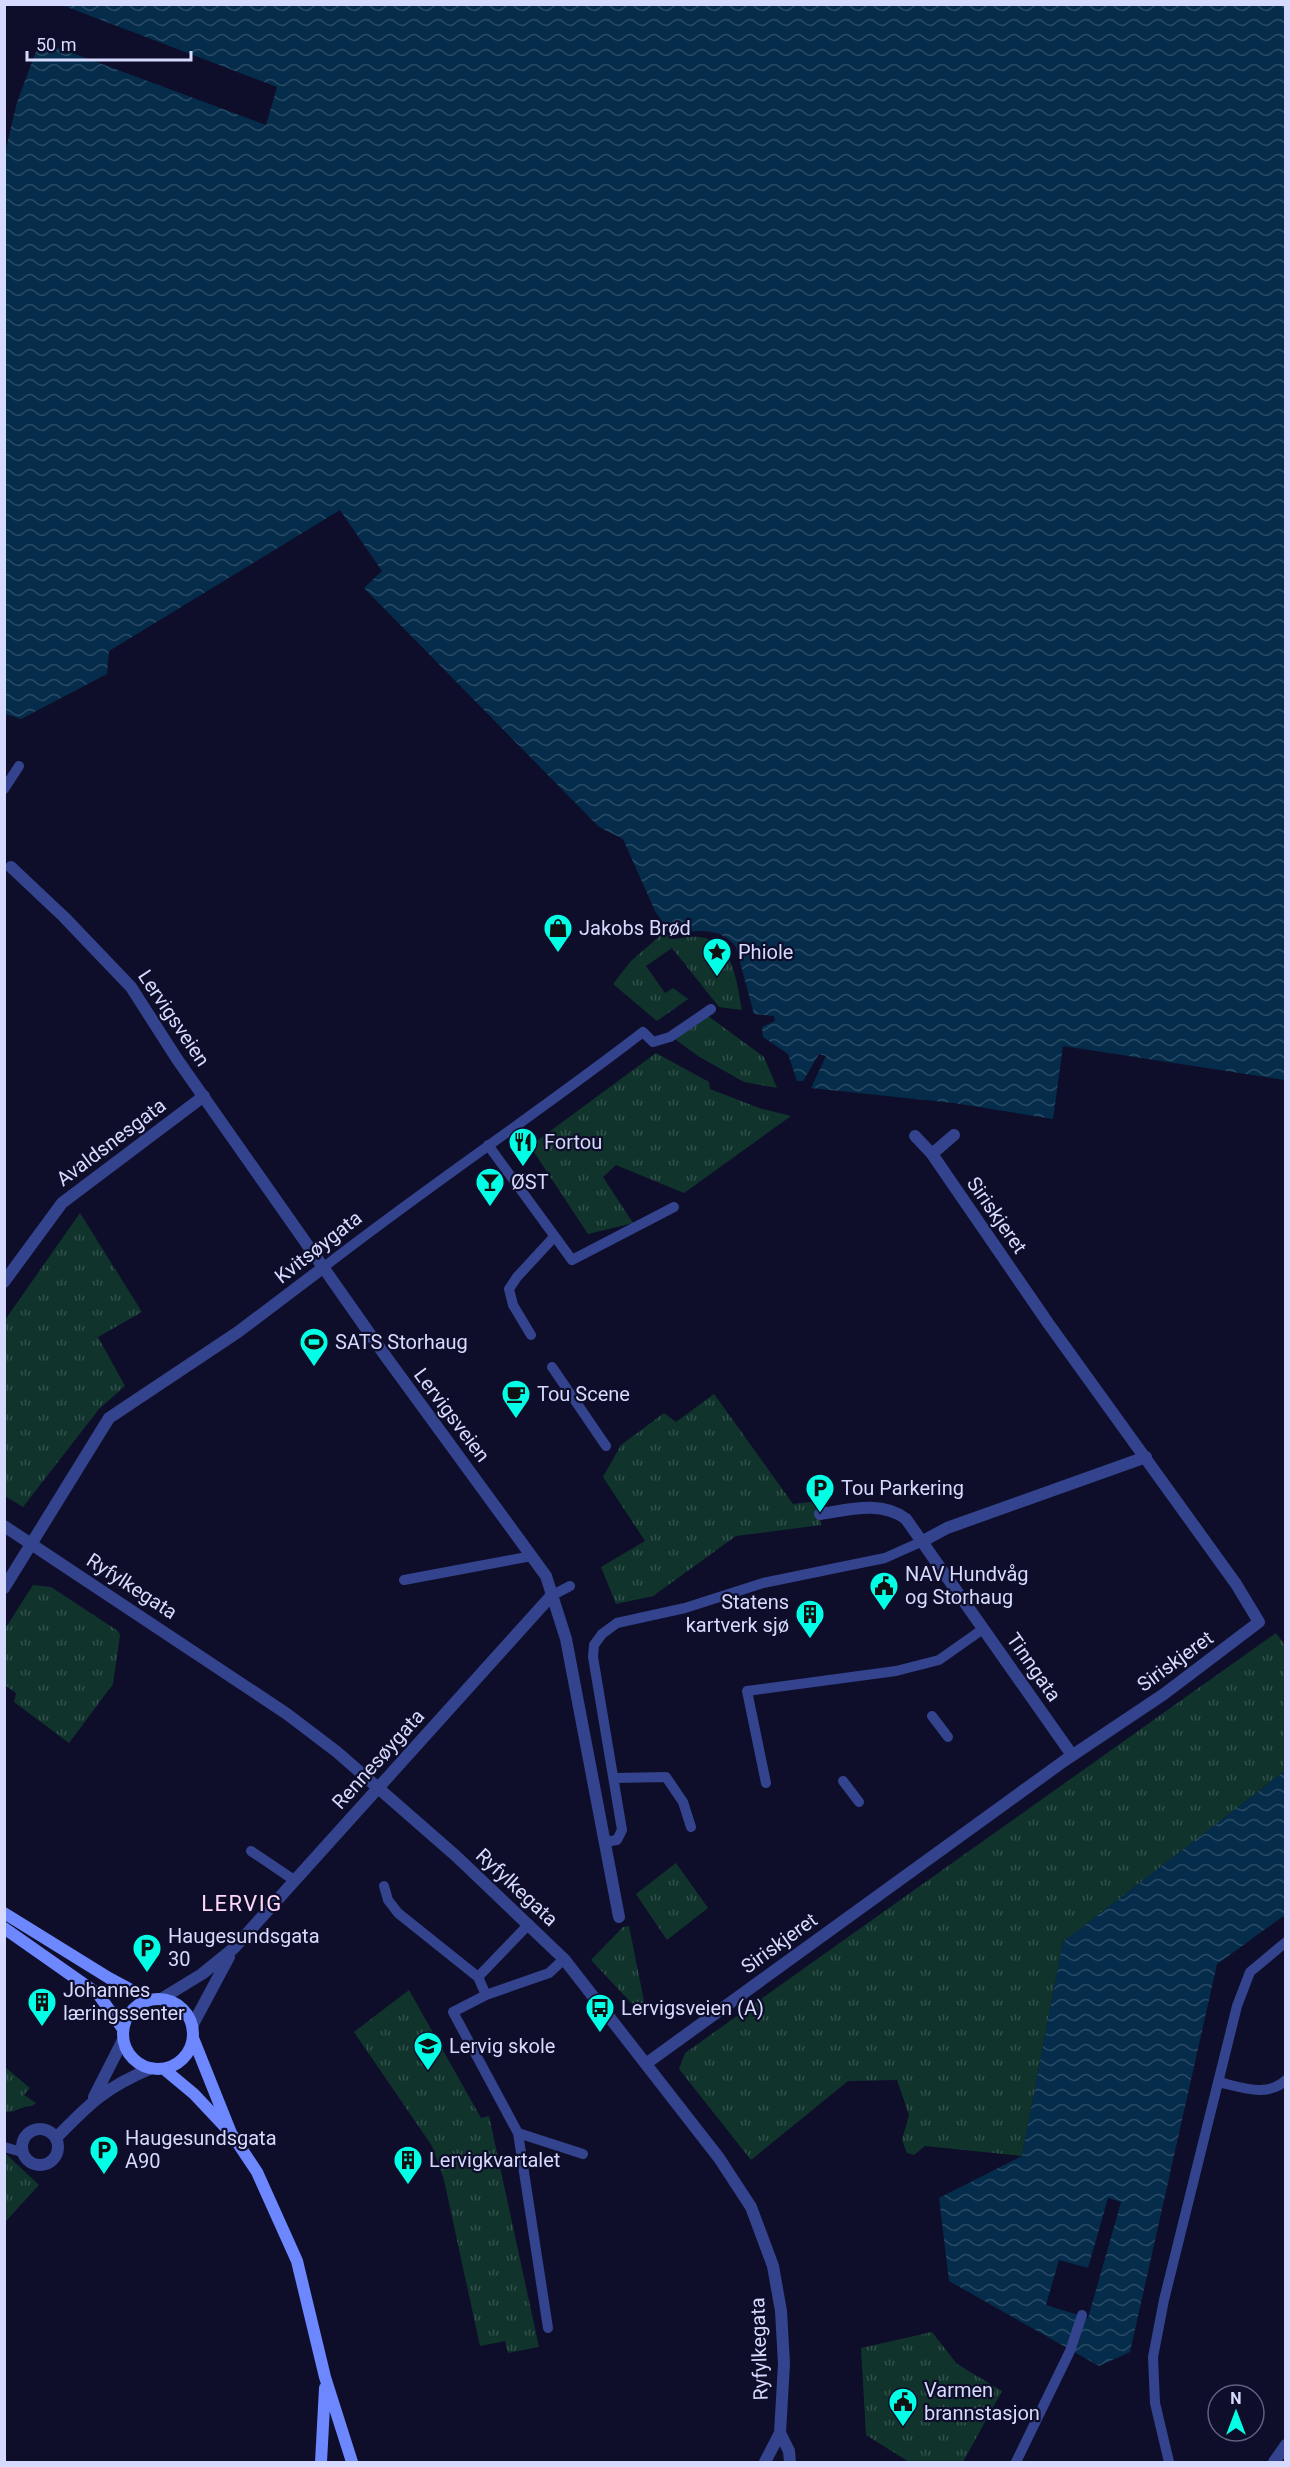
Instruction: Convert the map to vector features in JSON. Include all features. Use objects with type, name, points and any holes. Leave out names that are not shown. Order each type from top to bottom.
[{"type":"main road","points":[[4,1913],[109,1978],[155,2000],[180,2007],[193,2032],[231,2133]]},
{"type":"main road","points":[[4,1928],[98,1994],[123,2034],[132,2058],[158,2069],[194,2094],[231,2133],[257,2172],[297,2261],[325,2378],[352,2463]]},
{"type":"main road","points":[[123,2034],[132,2011],[155,2000]]},
{"type":"main road","points":[[158,2069],[183,2058],[193,2032]]},
{"type":"main road","points":[[321,2463],[325,2378]]},
{"type":"street","name":"Lervigsveien","points":[[8,864],[118,972],[428,1416],[546,1576],[566,1639],[619,1917]]},
{"type":"street","name":"Avaldsnesgata","points":[[4,1282],[62,1203],[204,1096]]},
{"type":"street","name":"Siriskjeret","points":[[647,2063],[1072,1755],[1164,1694],[1259,1622],[1146,1457],[1048,1323],[932,1154],[915,1136]]},
{"type":"street","points":[[932,1154],[954,1136]]},
{"type":"street","name":"Kvitsøygata","points":[[4,1588],[109,1418],[275,1304],[324,1267]]},
{"type":"street","points":[[923,1541],[964,1521],[1146,1457]]},
{"type":"street","name":"Tinngata","points":[[820,1514],[868,1508],[887,1509],[906,1519],[1072,1755]]},
{"type":"street","name":"Ryfylkegata","points":[[4,1526],[287,1714],[379,1789],[529,1924],[564,1959],[647,2063],[735,2180],[762,2233],[772,2266],[782,2319],[784,2364],[780,2433],[765,2463]]},
{"type":"street","name":"Rennesøygata","points":[[155,2000],[202,1974],[234,1948],[551,1596]]},
{"type":"street","name":"Rennesøygata","points":[[193,2032],[234,1948]]},
{"type":"street","points":[[93,2100],[123,2034]]},
{"type":"street","points":[[56,2138],[93,2100],[111,2087],[158,2069]]},
{"type":"street","points":[[46,2130],[56,2138],[58,2151],[55,2158],[44,2166],[32,2164],[22,2152],[23,2139],[30,2131],[46,2130]]},
{"type":"street","name":"Ryfylkegata","points":[[780,2433],[789,2451],[790,2463]]},
{"type":"street","points":[[1274,2463],[1286,2445]]},
{"type":"lane","points":[[4,789],[20,766]]},
{"type":"lane","name":"Kvitsøygata","points":[[324,1267],[488,1145],[576,1084],[643,1032],[653,1042],[670,1038],[711,1009]]},
{"type":"lane","points":[[488,1145],[573,1260],[674,1207]]},
{"type":"lane","points":[[531,1335],[513,1305],[509,1289],[517,1277],[554,1237]]},
{"type":"lane","points":[[552,1367],[606,1446]]},
{"type":"lane","points":[[605,1842],[617,1840],[622,1830],[615,1778],[592,1657],[594,1645],[602,1634],[617,1623],[686,1608],[763,1583],[885,1558],[923,1541]]},
{"type":"lane","points":[[404,1580],[532,1556]]},
{"type":"lane","points":[[551,1596],[570,1586]]},
{"type":"lane","points":[[766,1783],[747,1691],[896,1671],[939,1660],[983,1629]]},
{"type":"lane","points":[[932,1716],[948,1737]]},
{"type":"lane","points":[[615,1778],[666,1777],[683,1802],[691,1827]]},
{"type":"lane","points":[[843,1781],[859,1802]]},
{"type":"lane","points":[[251,1851],[294,1880]]},
{"type":"lane","points":[[384,1886],[388,1900],[398,1913],[478,1977],[486,1995]]},
{"type":"lane","points":[[478,1977],[529,1924]]},
{"type":"lane","points":[[1169,2463],[1155,2403],[1154,2357],[1164,2300],[1237,2006],[1250,1972],[1286,1942]]},
{"type":"lane","points":[[548,2328],[518,2133],[453,2013],[486,1995],[549,1973],[564,1959]]},
{"type":"lane","points":[[1218,2082],[1261,2091],[1272,2089],[1286,2080]]},
{"type":"lane","points":[[518,2133],[582,2154]]},
{"type":"lane","points":[[4,2147],[22,2152]]},
{"type":"lane","points":[[1016,2463],[1070,2351],[1082,2315]]},
{"type":"green space","points":[[654,917],[671,939],[701,937],[715,942],[722,949],[728,957],[736,978],[742,1010],[719,1007],[672,948],[646,966],[665,993],[673,988],[688,999],[657,1021],[613,984],[631,961],[660,936]]},
{"type":"green space","points":[[704,1013],[764,1057],[777,1088],[744,1082],[698,1056],[675,1039]]},
{"type":"green space","points":[[656,1053],[709,1082],[710,1089],[759,1108],[791,1116],[684,1193],[616,1165],[603,1177],[633,1223],[588,1234],[530,1146]]},
{"type":"green space","points":[[80,1213],[142,1312],[98,1337],[125,1386],[99,1409],[23,1507],[5,1496],[5,1320]]},
{"type":"green space","points":[[714,1394],[793,1504],[818,1501],[821,1525],[736,1536],[653,1596],[616,1604],[601,1567],[645,1541],[603,1477],[621,1445],[664,1413],[676,1422]]},
{"type":"green space","points":[[33,1585],[51,1587],[118,1631],[120,1635],[113,1684],[69,1743],[14,1702],[16,1693],[5,1685],[5,1629]]},
{"type":"green space","points":[[1276,1633],[1285,1645],[1285,1771],[1063,1942],[1022,2156],[925,2146],[914,2155],[907,2153],[902,2140],[909,2115],[897,2080],[848,2081],[751,2160],[679,2069],[685,2053]]},
{"type":"green space","points":[[676,1863],[708,1908],[667,1940],[636,1894]]},
{"type":"green space","points":[[629,1926],[645,2006],[637,2009],[591,1960],[623,1927]]},
{"type":"green space","points":[[409,1990],[481,2118],[489,2116],[539,2347],[508,2353],[505,2341],[480,2346],[444,2180],[432,2146],[354,2032]]},
{"type":"green space","points":[[5,2067],[30,2088],[24,2095],[36,2103],[5,2112]]},
{"type":"green space","points":[[5,2153],[39,2185],[6,2221],[4,2220]]},
{"type":"green space","points":[[932,2332],[957,2364],[1002,2391],[963,2462],[909,2462],[866,2435],[861,2348]]},
{"type":"water","points":[[62,5],[1285,5],[1285,1080],[1063,1046],[1053,1119],[954,1103],[811,1088],[826,1056],[819,1054],[803,1081],[797,1081],[788,1054],[763,1037],[762,1027],[775,1021],[774,1016],[754,1014],[736,947],[730,940],[714,932],[671,934],[655,911],[623,839],[599,827],[364,588],[382,571],[340,510],[109,651],[107,674],[21,719],[5,714],[4,157],[17,102],[40,41],[266,125],[277,87]]},
{"type":"water","points":[[1285,1771],[1285,1915],[1217,1964],[1130,2352],[1099,2366],[949,2281],[939,2198],[1022,2156],[1063,1942]]},
{"type":"pier","points":[[1108,2198],[1121,2202],[1088,2318],[1046,2305],[1059,2260],[1088,2268]]},
{"type":"place","name":"Jakobs Brød","points":[[558,954]]},
{"type":"place","name":"Phiole","points":[[717,978]]},
{"type":"place","name":"Fortou","points":[[523,1168]]},
{"type":"place","name":"ØST","points":[[490,1208]]},
{"type":"place","name":"SATS Storhaug","points":[[314,1368]]},
{"type":"place","name":"Tou Scene","points":[[516,1420]]},
{"type":"place","name":"Tou Parkering","points":[[820,1514]]},
{"type":"place","name":"NAV Hundvåg og Storhaug","points":[[884,1612]]},
{"type":"place","name":"Statens kartverk sjø","points":[[810,1640]]},
{"type":"place","name":"Haugesundsgata 30","points":[[147,1974]]},
{"type":"place","name":"Johannes læringssenter","points":[[42,2028]]},
{"type":"place","name":"Lervigsveien (A)","points":[[600,2034]]},
{"type":"place","name":"Lervig skole","points":[[428,2072]]},
{"type":"place","name":"Haugesundsgata A90","points":[[104,2176]]},
{"type":"place","name":"Lervigkvartalet","points":[[408,2186]]},
{"type":"place","name":"Varmen brannstasjon","points":[[903,2428]]},
{"type":"district","name":"LERVIG","points":[[242,1903]]}]
